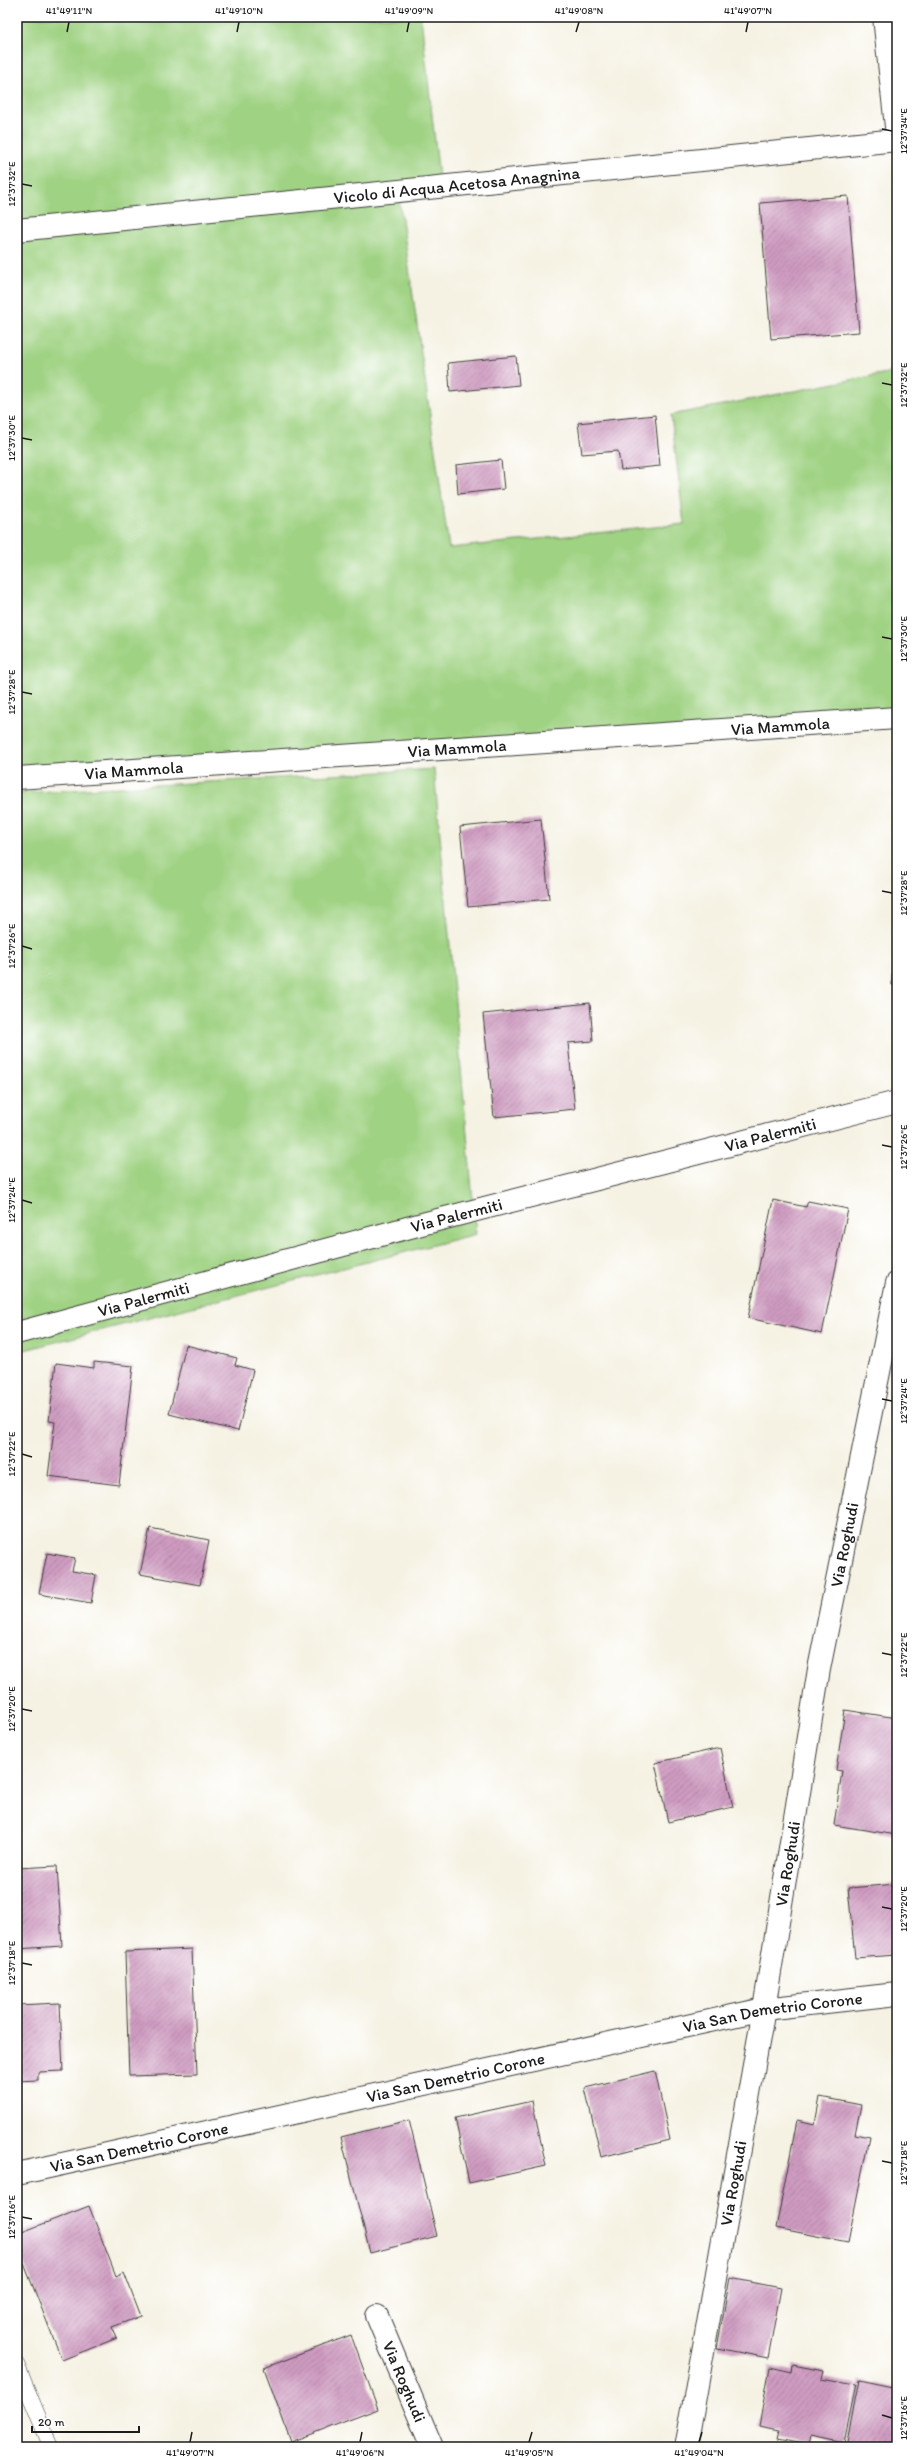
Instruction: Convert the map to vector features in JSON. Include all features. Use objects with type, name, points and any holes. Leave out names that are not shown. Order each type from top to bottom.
[{"type":"street","points":[[884,17],[897,136]]},
{"type":"street","name":"Vicolo di Acqua Acetosa Anagnina","points":[[17,230],[897,140]]},
{"type":"street","name":"Via Mammola","points":[[17,778],[897,718]]},
{"type":"street","name":"Via Palermiti","points":[[17,1333],[418,1226],[897,1102]]},
{"type":"street","name":"Via Roghudi","points":[[686,2447],[764,2009],[819,1669],[897,1282]]},
{"type":"street","name":"Via San Demetrio Corone","points":[[17,2174],[764,2009],[897,1994]]},
{"type":"street","name":"Via Roghudi","points":[[377,2316],[432,2447]]},
{"type":"lane","points":[[17,2365],[51,2447]]},
{"type":"green space","points":[[17,17],[421,17],[440,186],[398,191],[449,548],[684,524],[671,415],[897,371],[897,718],[17,778]]},
{"type":"green space","points":[[434,769],[476,1234],[17,1352],[17,793]]},
{"type":"building","points":[[848,196],[859,332],[771,339],[760,203]]},
{"type":"building","points":[[516,356],[519,385],[450,392],[448,363]]},
{"type":"building","points":[[655,415],[660,466],[621,470],[618,451],[582,454],[578,423]]},
{"type":"building","points":[[501,460],[504,489],[458,494],[456,465]]},
{"type":"building","points":[[541,819],[549,899],[468,907],[460,827]]},
{"type":"building","points":[[896,906],[897,985],[892,985]]},
{"type":"building","points":[[590,1003],[593,1041],[568,1043],[575,1109],[494,1117],[483,1014]]},
{"type":"building","points":[[773,1200],[806,1207],[808,1201],[848,1209],[822,1334],[748,1318]]},
{"type":"building","points":[[186,1345],[237,1358],[235,1365],[253,1370],[238,1431],[169,1414]]},
{"type":"building","points":[[94,1362],[133,1366],[119,1485],[48,1476],[55,1422],[49,1421],[56,1363],[94,1368]]},
{"type":"building","points":[[150,1528],[209,1540],[200,1585],[140,1574]]},
{"type":"building","points":[[47,1553],[75,1558],[72,1571],[96,1575],[91,1603],[39,1594]]},
{"type":"building","points":[[845,1710],[897,1718],[897,1835],[834,1825],[842,1771],[836,1770]]},
{"type":"building","points":[[720,1748],[733,1807],[668,1822],[655,1763]]},
{"type":"building","points":[[57,1866],[62,1946],[17,1949],[17,1868]]},
{"type":"building","points":[[897,1884],[897,1955],[855,1958],[848,1888]]},
{"type":"building","points":[[192,1949],[197,2074],[129,2076],[125,1952]]},
{"type":"building","points":[[60,2003],[63,2071],[38,2072],[38,2080],[17,2081],[17,2005]]},
{"type":"building","points":[[655,2071],[670,2140],[601,2157],[585,2088]]},
{"type":"building","points":[[820,2097],[861,2105],[855,2134],[869,2137],[848,2242],[776,2228],[797,2120],[815,2124]]},
{"type":"building","points":[[532,2101],[546,2166],[469,2183],[455,2118]]},
{"type":"building","points":[[409,2120],[437,2236],[370,2253],[341,2137]]},
{"type":"building","points":[[89,2206],[116,2276],[124,2272],[141,2316],[112,2327],[117,2338],[62,2360],[17,2246],[17,2234]]},
{"type":"building","points":[[730,2278],[781,2288],[768,2358],[717,2348]]},
{"type":"building","points":[[351,2335],[378,2409],[291,2442],[264,2368]]},
{"type":"building","points":[[793,2365],[824,2371],[822,2378],[856,2384],[844,2443],[811,2436],[809,2444],[778,2438],[780,2430],[759,2426],[770,2367],[792,2372]]},
{"type":"building","points":[[859,2380],[897,2388],[897,2447],[846,2447]]}]
